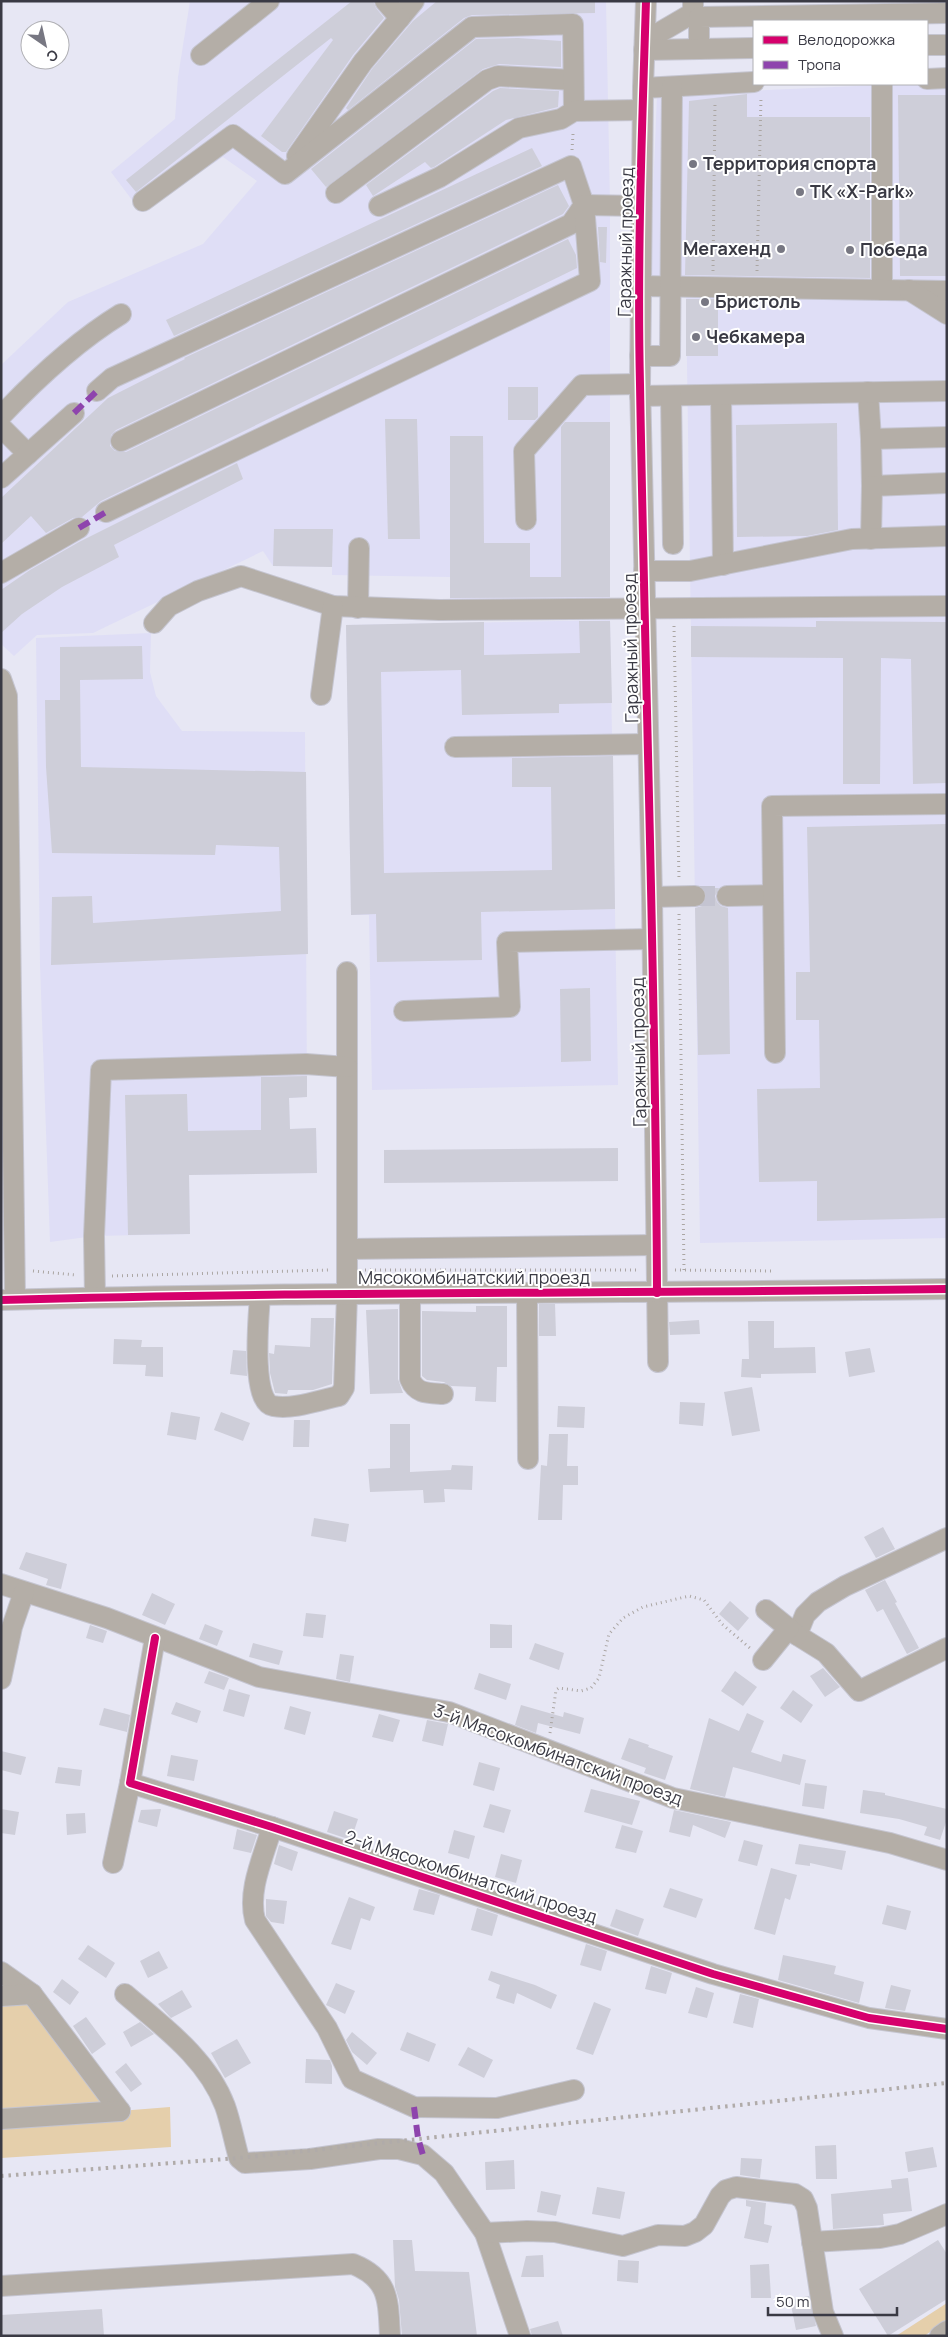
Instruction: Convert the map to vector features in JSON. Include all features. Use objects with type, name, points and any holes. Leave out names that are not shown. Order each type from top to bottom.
[{"type":"street","points":[[201,55],[269,1]]},
{"type":"street","points":[[385,1],[400,18]]},
{"type":"street","points":[[285,174],[363,62],[414,1]]},
{"type":"street","name":"Гаражный проезд","points":[[646,1],[642,110],[640,390],[652,897],[658,1362]]},
{"type":"street","points":[[644,45],[693,13],[693,1]]},
{"type":"street","points":[[699,49],[699,17],[880,18],[947,13]]},
{"type":"street","points":[[285,174],[472,27],[573,24],[574,111]]},
{"type":"street","points":[[644,45],[699,49],[753,48]]},
{"type":"street","points":[[928,46],[947,45]]},
{"type":"street","points":[[336,192],[488,80],[498,76],[573,80]]},
{"type":"street","points":[[928,79],[947,78]]},
{"type":"street","points":[[643,88],[716,84],[758,87]]},
{"type":"street","points":[[882,85],[882,290]]},
{"type":"street","points":[[640,356],[670,356],[672,87]]},
{"type":"street","points":[[379,206],[440,176],[519,128],[561,120],[574,111],[642,110]]},
{"type":"street","points":[[143,201],[233,135],[285,174]]},
{"type":"street","points":[[97,391],[112,378],[571,166],[584,205],[590,282],[106,512]]},
{"type":"street","points":[[584,205],[641,206]]},
{"type":"street","points":[[121,441],[571,224],[584,205]]},
{"type":"street","points":[[640,286],[947,291]]},
{"type":"street","points":[[910,290],[947,314]]},
{"type":"street","points":[[1,416],[32,382],[103,325],[121,314]]},
{"type":"street","points":[[526,520],[524,451],[582,385],[640,390],[672,396],[947,391]]},
{"type":"street","points":[[868,392],[872,486],[871,539]]},
{"type":"street","points":[[721,395],[724,565]]},
{"type":"street","points":[[672,396],[673,544]]},
{"type":"street","points":[[1,478],[74,413]]},
{"type":"street","points":[[1,427],[28,454]]},
{"type":"street","points":[[871,439],[947,437]]},
{"type":"street","points":[[872,486],[947,484]]},
{"type":"street","points":[[1,573],[79,528]]},
{"type":"street","points":[[644,571],[690,571],[852,539],[947,536]]},
{"type":"street","points":[[358,608],[359,548]]},
{"type":"street","points":[[154,623],[169,606],[198,591],[242,576],[333,606],[358,608],[439,610],[947,606]]},
{"type":"street","points":[[321,696],[333,606]]},
{"type":"street","name":"Мясокомбинатский проезд","points":[[1,680],[7,696],[6,902],[15,1269],[8,1300],[95,1297],[657,1293],[947,1288]]},
{"type":"street","points":[[455,747],[648,744]]},
{"type":"street","points":[[775,1053],[772,806],[947,804]]},
{"type":"street","points":[[728,896],[773,895]]},
{"type":"street","points":[[652,897],[687,897]]},
{"type":"street","points":[[404,1011],[510,1007],[507,942],[652,939]]},
{"type":"street","points":[[260,1295],[258,1355],[261,1390],[268,1404],[273,1406],[301,1405],[339,1396],[344,1388],[347,1294],[347,972]]},
{"type":"street","points":[[95,1297],[93,1276],[101,1070],[306,1064],[347,1067]]},
{"type":"street","points":[[347,1249],[656,1246]]},
{"type":"street","points":[[527,1293],[528,1460]]},
{"type":"street","points":[[410,1294],[410,1379],[414,1388],[422,1393],[442,1394]]},
{"type":"street","points":[[762,1660],[793,1632],[805,1615],[818,1602],[845,1586],[947,1538]]},
{"type":"street","name":"3-й Мясокомбинатский проезд","points":[[1,1584],[107,1618],[259,1677],[449,1712],[673,1798],[890,1842],[947,1860]]},
{"type":"street","points":[[1,1679],[12,1628],[24,1592]]},
{"type":"street","points":[[766,1610],[793,1632],[826,1654],[859,1691],[947,1648]]},
{"type":"street","points":[[113,1863],[130,1784],[155,1638]]},
{"type":"street","name":"2-й Мясокомбинатский проезд","points":[[130,1784],[272,1827],[713,1974],[869,2018],[947,2029]]},
{"type":"street","points":[[272,1827],[253,1891],[252,1909],[256,1920],[327,2028],[352,2079],[414,2107],[496,2108],[574,2090]]},
{"type":"street","points":[[1,1972],[32,1994],[120,2111],[1,2119]]},
{"type":"street","points":[[1,1996],[32,1994]]},
{"type":"street","points":[[125,1994],[185,2045],[218,2091],[225,2107],[239,2158],[245,2163],[310,2159],[379,2149],[399,2149],[422,2155],[444,2173],[485,2233],[520,2336]]},
{"type":"street","points":[[485,2233],[555,2232],[623,2246],[658,2235],[685,2236],[704,2225],[720,2196],[726,2190],[736,2187],[795,2194],[803,2200],[807,2208],[822,2312],[833,2336]]},
{"type":"street","points":[[812,2242],[880,2238],[900,2234],[947,2214]]},
{"type":"street","points":[[1,2286],[353,2264],[368,2270],[381,2282],[388,2298],[390,2336]]},
{"type":"street","points":[[940,2336],[947,2331]]},
{"type":"path","points":[[713,287],[716,84]]},
{"type":"path","points":[[757,288],[758,87]]},
{"type":"path","points":[[571,166],[574,111]]},
{"type":"path","points":[[674,607],[687,897],[684,1270]]},
{"type":"path","points":[[15,1269],[93,1276],[346,1270],[779,1271]]},
{"type":"path","points":[[547,1750],[556,1690],[559,1688],[581,1691],[591,1688],[599,1678],[609,1634],[623,1618],[643,1606],[689,1596],[704,1600],[722,1624],[762,1660]]},
{"type":"shaded area","points":[[190,1],[606,1],[610,205],[610,601],[450,602],[450,577],[332,575],[332,567],[273,566],[263,551],[93,633],[37,635],[14,656],[1,644],[1,365],[68,302],[203,244],[257,181],[223,157],[141,212],[111,172],[175,119],[178,77]]},
{"type":"shaded area","points":[[947,82],[947,1238],[700,1243],[686,296],[649,292],[657,95],[880,85],[928,85],[928,83]]},
{"type":"shaded area","points":[[610,620],[618,1085],[372,1090],[369,915],[351,915],[346,625]]},
{"type":"shaded area","points":[[151,633],[150,672],[156,696],[182,731],[305,732],[307,1097],[289,1098],[290,1129],[316,1128],[317,1173],[189,1175],[190,1234],[94,1236],[50,1242],[40,965],[36,638]]},
{"type":"shaded area","points":[[1,1972],[120,2111],[170,2107],[171,2147],[1,2158]]},
{"type":"shaded area","points":[[947,2303],[947,2321],[924,2336],[896,2336]]},
{"type":"building","points":[[352,1],[373,1],[384,18],[353,55],[286,152],[282,152],[261,136],[333,40],[331,38],[136,192],[126,180]]},
{"type":"building","points":[[437,1],[595,1],[595,13],[472,15],[464,18],[348,110],[346,108],[372,69],[413,21]]},
{"type":"building","points":[[518,38],[561,41],[561,67],[499,64],[483,69],[326,187],[311,169],[476,39]]},
{"type":"building","points":[[500,88],[559,91],[558,107],[506,120],[434,167],[431,168],[425,162],[373,196],[366,185],[493,91]]},
{"type":"building","points":[[747,94],[747,117],[870,117],[870,278],[685,275],[689,101]]},
{"type":"building","points":[[898,95],[947,95],[947,276],[900,276]]},
{"type":"building","points":[[532,148],[542,166],[174,336],[166,320]]},
{"type":"building","points":[[558,185],[569,206],[563,214],[116,430],[111,435],[110,446],[115,451],[126,452],[568,239],[576,255],[577,268],[101,501],[82,517],[73,518],[46,533],[31,516],[1,544],[1,498],[108,398],[184,358]]},
{"type":"building","points":[[598,227],[607,227],[606,263],[600,262]]},
{"type":"building","points":[[686,299],[718,299],[718,356],[686,356]]},
{"type":"building","points":[[508,387],[538,387],[538,417],[535,420],[508,420]]},
{"type":"building","points":[[385,419],[417,419],[420,539],[388,539]]},
{"type":"building","points":[[565,422],[610,422],[610,597],[450,598],[450,436],[483,436],[484,543],[530,543],[530,577],[561,577],[561,427]]},
{"type":"building","points":[[837,423],[838,530],[807,536],[737,537],[736,425]]},
{"type":"building","points":[[237,463],[243,479],[114,545],[119,557],[62,587],[22,614],[1,633],[1,590],[30,570],[79,542]]},
{"type":"building","points":[[274,529],[333,529],[332,567],[273,566]]},
{"type":"building","points":[[579,621],[610,621],[612,703],[559,704],[559,713],[462,715],[461,670],[381,672],[384,873],[552,870],[551,787],[512,787],[512,758],[613,756],[615,909],[481,912],[482,960],[377,962],[376,914],[351,915],[346,625],[484,622],[484,655],[580,653]]},
{"type":"building","points":[[816,621],[947,622],[947,783],[913,784],[911,659],[881,658],[880,784],[843,784],[843,658],[691,657],[691,626],[816,627]]},
{"type":"building","points":[[142,646],[143,679],[80,680],[81,767],[306,772],[308,954],[51,965],[52,897],[92,896],[93,923],[281,911],[279,847],[216,845],[215,855],[52,853],[46,767],[45,700],[60,700],[60,647]]},
{"type":"building","points":[[947,824],[947,1218],[817,1221],[817,1181],[759,1182],[757,1089],[820,1088],[819,1020],[796,1020],[796,972],[810,972],[807,827]]},
{"type":"building","points":[[703,888],[719,888],[715,896],[717,902],[721,906],[728,908],[730,1054],[698,1055],[695,908],[702,906],[706,901],[707,895]]},
{"type":"building","points":[[590,988],[591,1061],[561,1062],[560,989]]},
{"type":"building","points":[[307,1076],[307,1097],[289,1098],[290,1129],[316,1128],[317,1173],[189,1175],[190,1234],[128,1235],[125,1095],[187,1094],[188,1131],[261,1130],[261,1077]]},
{"type":"building","points":[[618,1148],[618,1181],[384,1183],[384,1150]]},
{"type":"building","points":[[539,1304],[555,1304],[556,1336],[539,1336]]},
{"type":"building","points":[[476,1306],[507,1306],[507,1367],[497,1367],[496,1402],[475,1401],[476,1387],[451,1386],[444,1382],[427,1380],[422,1376],[422,1311],[476,1312]]},
{"type":"building","points":[[398,1309],[398,1379],[403,1393],[370,1394],[366,1310]]},
{"type":"building","points":[[311,1318],[334,1318],[332,1384],[313,1390],[288,1390],[287,1394],[275,1393],[270,1373],[269,1353],[274,1354],[275,1345],[310,1347]]},
{"type":"building","points":[[699,1320],[700,1334],[670,1335],[669,1322]]},
{"type":"building","points":[[748,1321],[774,1321],[774,1348],[815,1347],[816,1373],[761,1374],[761,1378],[741,1377],[742,1359],[749,1359]]},
{"type":"building","points":[[114,1339],[142,1340],[141,1347],[163,1347],[163,1377],[145,1376],[146,1365],[113,1364]]},
{"type":"building","points":[[870,1348],[875,1372],[849,1377],[845,1352]]},
{"type":"building","points":[[233,1350],[246,1351],[247,1376],[230,1374]]},
{"type":"building","points":[[752,1387],[760,1431],[732,1436],[724,1392]]},
{"type":"building","points":[[680,1402],[705,1403],[703,1426],[679,1424]]},
{"type":"building","points":[[558,1406],[585,1407],[584,1428],[557,1427]]},
{"type":"building","points":[[171,1412],[200,1417],[196,1440],[167,1435]]},
{"type":"building","points":[[221,1412],[250,1423],[243,1441],[214,1430]]},
{"type":"building","points":[[294,1420],[310,1420],[309,1447],[293,1447]]},
{"type":"building","points":[[390,1424],[410,1424],[410,1472],[451,1470],[452,1465],[473,1466],[472,1490],[444,1489],[445,1502],[424,1503],[423,1490],[370,1492],[368,1469],[390,1468]]},
{"type":"building","points":[[549,1434],[568,1434],[567,1466],[578,1466],[578,1485],[563,1485],[562,1520],[538,1520],[541,1465],[547,1466]]},
{"type":"building","points":[[314,1518],[349,1524],[346,1542],[311,1536]]},
{"type":"building","points":[[883,1527],[895,1549],[876,1558],[864,1537]]},
{"type":"building","points":[[26,1552],[67,1564],[61,1589],[46,1585],[48,1579],[19,1569]]},
{"type":"building","points":[[885,1580],[919,1648],[907,1654],[883,1609],[877,1612],[865,1590]]},
{"type":"building","points":[[152,1593],[175,1604],[165,1625],[142,1615]]},
{"type":"building","points":[[730,1601],[749,1618],[738,1631],[719,1614]]},
{"type":"building","points":[[306,1613],[326,1615],[323,1638],[303,1636]]},
{"type":"building","points":[[205,1624],[223,1631],[217,1646],[199,1639]]},
{"type":"building","points":[[490,1624],[512,1625],[512,1648],[490,1648]]},
{"type":"building","points":[[90,1625],[107,1631],[103,1643],[86,1638]]},
{"type":"building","points":[[253,1643],[283,1651],[279,1665],[249,1657]]},
{"type":"building","points":[[535,1643],[564,1653],[559,1670],[529,1659]]},
{"type":"building","points":[[340,1654],[354,1656],[350,1682],[336,1679]]},
{"type":"building","points":[[823,1668],[840,1687],[825,1697],[810,1676]]},
{"type":"building","points":[[209,1671],[229,1678],[224,1690],[204,1683]]},
{"type":"building","points":[[735,1671],[757,1687],[743,1706],[721,1691]]},
{"type":"building","points":[[479,1673],[511,1684],[506,1700],[474,1689]]},
{"type":"building","points":[[229,1689],[250,1695],[244,1717],[223,1711]]},
{"type":"building","points":[[793,1690],[813,1705],[801,1723],[780,1708]]},
{"type":"building","points":[[176,1702],[201,1711],[197,1723],[171,1714]]},
{"type":"building","points":[[521,1705],[563,1717],[564,1712],[584,1718],[580,1734],[538,1723],[536,1733],[515,1725]]},
{"type":"building","points":[[290,1706],[311,1712],[305,1735],[284,1729]]},
{"type":"building","points":[[104,1708],[130,1715],[127,1732],[99,1725]]},
{"type":"building","points":[[747,1713],[764,1721],[751,1752],[781,1762],[783,1754],[806,1760],[800,1785],[733,1767],[725,1797],[690,1789],[709,1718],[739,1731]]},
{"type":"building","points":[[379,1714],[400,1720],[393,1742],[372,1737]]},
{"type":"building","points":[[427,1720],[448,1724],[443,1746],[422,1741]]},
{"type":"building","points":[[629,1738],[673,1756],[665,1780],[644,1773],[646,1768],[621,1759]]},
{"type":"building","points":[[1,1751],[26,1757],[21,1775],[1,1770]]},
{"type":"building","points":[[171,1755],[198,1760],[194,1781],[167,1776]]},
{"type":"building","points":[[479,1762],[500,1768],[494,1791],[473,1785]]},
{"type":"building","points":[[58,1767],[82,1770],[80,1786],[55,1783]]},
{"type":"building","points":[[805,1783],[827,1786],[824,1809],[802,1806]]},
{"type":"building","points":[[591,1789],[640,1801],[632,1825],[584,1812]]},
{"type":"building","points":[[863,1790],[885,1793],[885,1795],[947,1809],[947,1819],[940,1840],[924,1835],[927,1827],[899,1819],[860,1813]]},
{"type":"building","points":[[490,1804],[511,1810],[504,1833],[483,1827]]},
{"type":"building","points":[[1,1809],[19,1812],[15,1835],[1,1833]]},
{"type":"building","points":[[161,1809],[157,1827],[138,1822],[141,1810]]},
{"type":"building","points":[[674,1810],[731,1822],[725,1838],[693,1825],[690,1837],[669,1832]]},
{"type":"building","points":[[334,1811],[358,1819],[351,1840],[327,1832]]},
{"type":"building","points":[[85,1813],[86,1833],[67,1835],[66,1814]]},
{"type":"building","points":[[622,1825],[643,1831],[636,1853],[615,1848]]},
{"type":"building","points":[[237,1829],[257,1835],[251,1853],[233,1849]]},
{"type":"building","points":[[454,1830],[475,1836],[469,1859],[448,1853]]},
{"type":"building","points":[[744,1840],[763,1845],[757,1866],[738,1861]]},
{"type":"building","points":[[799,1844],[846,1851],[842,1870],[810,1863],[810,1866],[795,1864]]},
{"type":"building","points":[[279,1845],[298,1852],[292,1871],[274,1864]]},
{"type":"building","points":[[501,1854],[522,1860],[516,1883],[495,1877]]},
{"type":"building","points":[[771,1868],[797,1875],[790,1900],[785,1898],[775,1935],[754,1929]]},
{"type":"building","points":[[670,1888],[703,1899],[696,1918],[663,1907]]},
{"type":"building","points":[[419,1889],[440,1895],[434,1915],[413,1910]]},
{"type":"building","points":[[349,1897],[375,1907],[370,1921],[361,1918],[351,1950],[331,1944]]},
{"type":"building","points":[[266,1899],[287,1901],[284,1924],[271,1922],[266,1916]]},
{"type":"building","points":[[887,1905],[911,1911],[906,1930],[882,1924]]},
{"type":"building","points":[[477,1908],[498,1915],[492,1936],[471,1930]]},
{"type":"building","points":[[616,1909],[644,1919],[638,1936],[610,1926]]},
{"type":"building","points":[[586,1944],[607,1951],[601,1971],[580,1965]]},
{"type":"building","points":[[88,1945],[115,1963],[106,1978],[78,1959]]},
{"type":"building","points":[[159,1951],[168,1968],[148,1978],[140,1961]]},
{"type":"building","points":[[783,1955],[836,1966],[834,1974],[864,1982],[859,2003],[778,1980]]},
{"type":"building","points":[[651,1966],[672,1973],[666,1994],[645,1989]]},
{"type":"building","points":[[491,1971],[535,1985],[557,1995],[551,2009],[517,1993],[514,2004],[496,1998],[500,1985],[488,1980]]},
{"type":"building","points":[[62,1979],[79,1992],[70,2005],[53,1992]]},
{"type":"building","points":[[336,1983],[355,1991],[345,2014],[326,2005]]},
{"type":"building","points":[[891,1985],[911,1990],[905,2011],[885,2008]]},
{"type":"building","points":[[696,1987],[714,1993],[707,2018],[688,2013]]},
{"type":"building","points":[[182,1990],[192,2007],[171,2018],[158,2004]]},
{"type":"building","points":[[740,1994],[759,1999],[753,2028],[733,2023]]},
{"type":"building","points":[[594,2002],[611,2009],[593,2055],[576,2049]]},
{"type":"building","points":[[86,2017],[106,2044],[92,2054],[73,2026]]},
{"type":"building","points":[[140,2022],[154,2034],[131,2047],[123,2032]]},
{"type":"building","points":[[352,2032],[377,2053],[367,2065],[352,2052],[346,2040]]},
{"type":"building","points":[[407,2032],[436,2044],[429,2062],[400,2050]]},
{"type":"building","points":[[237,2039],[251,2063],[225,2078],[211,2053]]},
{"type":"building","points":[[468,2047],[493,2060],[484,2078],[458,2065]]},
{"type":"building","points":[[306,2059],[330,2060],[332,2084],[305,2083]]},
{"type":"building","points":[[126,2063],[142,2084],[131,2092],[115,2072]]},
{"type":"building","points":[[836,2145],[837,2179],[816,2179],[815,2146]]},
{"type":"building","points":[[933,2147],[937,2167],[908,2172],[905,2152]]},
{"type":"building","points":[[741,2158],[762,2159],[760,2178],[740,2175]]},
{"type":"building","points":[[514,2160],[515,2189],[486,2190],[485,2162]]},
{"type":"building","points":[[908,2178],[912,2211],[883,2214],[884,2225],[833,2229],[831,2194],[892,2188],[891,2180]]},
{"type":"building","points":[[597,2187],[625,2192],[620,2219],[592,2214]]},
{"type":"building","points":[[541,2191],[561,2195],[556,2216],[537,2212]]},
{"type":"building","points":[[746,2200],[766,2203],[764,2224],[772,2226],[768,2243],[744,2238],[751,2207],[746,2206]]},
{"type":"building","points":[[393,2240],[412,2240],[415,2271],[469,2272],[477,2336],[402,2336],[399,2300],[395,2287]]},
{"type":"building","points":[[938,2240],[947,2254],[947,2299],[888,2336],[859,2289]]},
{"type":"building","points":[[543,2255],[544,2277],[521,2277],[526,2256]]},
{"type":"building","points":[[618,2260],[639,2261],[638,2283],[617,2281]]},
{"type":"building","points":[[769,2264],[771,2298],[751,2298],[750,2265]]},
{"type":"building","points":[[809,2296],[816,2326],[796,2330],[790,2300]]},
{"type":"building","points":[[102,2309],[104,2336],[1,2336],[1,2315]]},
{"type":"building","points":[[558,2321],[563,2336],[532,2336],[530,2329]]},
{"type":"tunnel","points":[[695,896],[727,896]]},
{"type":"railway","points":[[1,2176],[239,2158],[947,2083]]},
{"type":"marked path","points":[[74,413],[97,391]]},
{"type":"marked path","points":[[79,528],[106,512]]},
{"type":"marked path","points":[[414,2107],[418,2138],[423,2155]]},
{"type":"cycle path","points":[[646,1],[640,193],[639,336],[655,1066],[657,1293]]},
{"type":"cycle path","points":[[1,1300],[237,1295],[947,1289]]},
{"type":"cycle path","points":[[155,1638],[130,1783],[272,1827],[713,1974],[869,2018],[947,2029]]},
{"type":"place","name":"Территория спорта","points":[[693,164]]},
{"type":"place","name":"ТК «X-Park»","points":[[800,192]]},
{"type":"place","name":"Мегахенд","points":[[781,249]]},
{"type":"place","name":"Победа","points":[[850,250]]},
{"type":"place","name":"Бристоль","points":[[705,302]]},
{"type":"place","name":"Чебкамера","points":[[696,337]]}]
